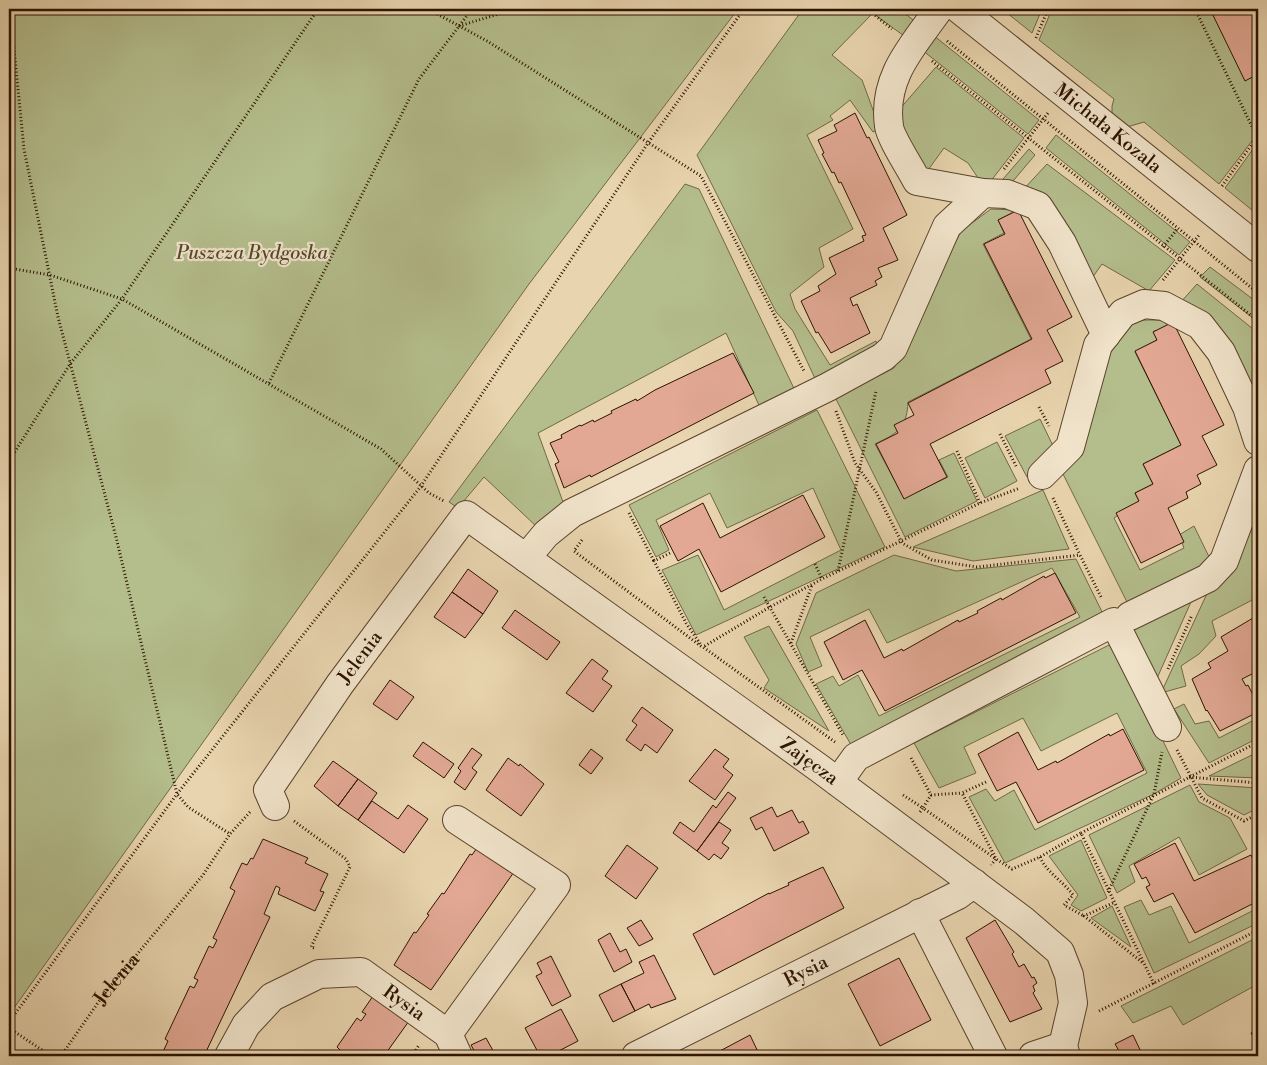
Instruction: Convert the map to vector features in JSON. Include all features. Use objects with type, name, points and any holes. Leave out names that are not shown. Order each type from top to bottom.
[{"type":"street","name":"Michała Kozala","points":[[959,9],[1258,248]]},
{"type":"street","points":[[926,26],[890,86],[889,128],[917,181],[983,193],[1007,194],[1038,206],[1062,243],[1106,335]]},
{"type":"street","points":[[526,558],[546,534],[572,513],[821,389],[883,356],[893,348],[947,226],[983,193]]},
{"type":"street","points":[[1030,472],[1070,447],[1098,345],[1123,313],[1144,304],[1164,306],[1200,326],[1221,352],[1247,407],[1258,441]]},
{"type":"street","points":[[838,782],[856,757],[898,733],[1122,619],[1208,578],[1224,560],[1258,470]]},
{"type":"street","name":"Zajęcza","points":[[466,515],[838,782],[974,883],[1060,952],[1069,975],[1073,1003],[1066,1041]]},
{"type":"street","name":"Jelenia","points":[[275,806],[268,790],[340,684],[466,515]]},
{"type":"street","points":[[1122,619],[1153,700],[1167,727]]},
{"type":"street","name":"Rysia","points":[[228,1056],[246,1025],[272,997],[319,974],[361,972],[453,1045],[556,886],[457,820]]},
{"type":"street","name":"Rysia","points":[[636,1056],[958,895],[974,883]]},
{"type":"street","points":[[920,913],[994,1056]]},
{"type":"street","points":[[1033,1056],[1066,1041]]},
{"type":"path","points":[[10,9],[24,149],[50,275],[70,364],[116,537],[177,794]]},
{"type":"path","points":[[9,461],[70,364],[122,299],[318,9]]},
{"type":"path","points":[[428,9],[487,41],[701,176],[821,389],[855,463],[876,492],[902,543],[932,560],[977,567],[1080,555]]},
{"type":"path","points":[[269,383],[419,79],[472,9]]},
{"type":"path","points":[[459,26],[515,9]]},
{"type":"path","points":[[9,1022],[177,794],[422,486],[648,143],[744,9]]},
{"type":"path","points":[[867,9],[926,26],[1258,293]]},
{"type":"path","points":[[1144,304],[1194,241],[1258,137],[1195,9]]},
{"type":"path","points":[[926,26],[1029,139],[1258,321]]},
{"type":"path","points":[[983,193],[1065,93]]},
{"type":"path","points":[[1163,247],[1178,228]]},
{"type":"path","points":[[9,268],[50,275],[122,299],[381,449],[430,493],[466,515]]},
{"type":"path","points":[[838,572],[883,356]]},
{"type":"path","points":[[1000,434],[1030,472],[1080,555],[1122,619]]},
{"type":"path","points":[[957,451],[980,503]]},
{"type":"path","points":[[686,672],[702,647],[770,607],[822,579],[902,543],[980,503],[1025,486],[1030,472]]},
{"type":"path","points":[[617,491],[686,623],[702,647]]},
{"type":"path","points":[[572,513],[584,538],[574,551],[702,647],[856,757]]},
{"type":"path","points":[[654,561],[670,553]]},
{"type":"path","points":[[815,564],[822,579]]},
{"type":"path","points":[[1153,700],[1208,578]]},
{"type":"path","points":[[791,643],[813,584]]},
{"type":"path","points":[[764,597],[856,757]]},
{"type":"path","points":[[1167,727],[1189,777],[1202,798],[1244,821],[1258,814]]},
{"type":"path","points":[[1108,893],[1154,794],[1167,727]]},
{"type":"path","points":[[898,733],[930,794]]},
{"type":"path","points":[[962,792],[999,862],[1012,869],[1040,857],[1154,794],[1258,742]]},
{"type":"path","points":[[1189,777],[1258,783]]},
{"type":"path","points":[[930,794],[962,792],[986,782]]},
{"type":"path","name":"Jelenia","points":[[61,1056],[104,994],[203,875],[230,834],[188,807],[177,794]]},
{"type":"path","points":[[901,794],[923,808],[930,794]]},
{"type":"path","points":[[275,806],[346,859],[350,867],[311,947],[319,951]]},
{"type":"path","points":[[1081,833],[1108,893],[1154,984]]},
{"type":"path","points":[[1040,857],[1054,877],[1066,885],[1072,895],[1064,905],[1084,916],[1144,964]]},
{"type":"path","points":[[1084,916],[1113,903]]},
{"type":"path","points":[[1066,1041],[1086,1018],[1258,930]]},
{"type":"path","points":[[9,1028],[51,1056]]},
{"type":"green space","name":"Puszcza Bydgoska","points":[[9,9],[738,9],[529,284],[9,1015]]},
{"type":"green space","points":[[803,9],[863,9],[871,15],[832,55],[862,80],[880,129],[873,132],[850,100],[830,116],[833,120],[807,135],[853,229],[819,248],[824,267],[790,294],[795,309],[830,365],[876,341],[881,352],[818,385],[793,331],[776,312],[697,155]]},
{"type":"green space","points":[[867,9],[899,9],[921,26],[911,41]]},
{"type":"green space","points":[[1002,9],[1042,9],[1032,33]]},
{"type":"green space","points":[[1052,9],[1218,9],[1258,85],[1258,133],[1219,184],[1144,122],[1127,127],[1112,116],[1114,99],[1039,40]]},
{"type":"green space","points":[[928,31],[1039,120],[1028,134],[917,46]]},
{"type":"green space","points":[[936,67],[1024,138],[987,186],[978,178],[968,163],[944,148],[923,177],[898,126],[898,111]]},
{"type":"green space","points":[[1056,135],[1190,242],[1179,255],[1046,148]]},
{"type":"green space","points":[[1258,142],[1258,215],[1225,188]]},
{"type":"green space","points":[[1029,149],[1035,155],[1008,187],[997,186]]},
{"type":"green space","points":[[1047,164],[1175,260],[1149,291],[1102,264],[1090,281],[1022,191]]},
{"type":"green space","points":[[685,184],[699,189],[799,399],[763,414],[726,333],[538,433],[567,513],[537,527],[484,477],[458,508],[449,502]]},
{"type":"green space","points":[[991,209],[1018,210],[998,220],[1004,233],[983,244],[1031,339],[908,402],[903,425],[889,437],[875,444],[904,498],[948,477],[939,460],[954,453],[977,501],[905,537],[835,397],[894,368],[961,231]]},
{"type":"green space","points":[[1210,267],[1258,303],[1258,322],[1200,277]]},
{"type":"green space","points":[[1197,284],[1258,333],[1258,391],[1253,400],[1180,303]]},
{"type":"green space","points":[[1145,320],[1162,320],[1171,328],[1154,331],[1157,340],[1135,352],[1181,445],[1143,464],[1153,484],[1135,493],[1139,501],[1114,518],[1140,570],[1184,548],[1179,535],[1194,526],[1214,567],[1132,612],[1063,474],[1080,449],[1108,350],[1129,323]]},
{"type":"green space","points":[[817,410],[885,547],[696,635],[662,570],[698,555],[724,610],[841,550],[813,488],[727,528],[710,493],[656,520],[669,550],[656,557],[629,505]]},
{"type":"green space","points":[[1040,419],[1056,452],[1037,473],[1027,477],[1005,436]]},
{"type":"green space","points":[[997,442],[1017,481],[985,498],[965,458]]},
{"type":"green space","points":[[1043,490],[1069,549],[973,561],[913,547]]},
{"type":"green space","points":[[1258,499],[1258,597],[1212,621],[1216,636],[1199,654],[1181,666],[1186,686],[1161,693],[1210,587]]},
{"type":"green space","points":[[894,555],[956,571],[1076,559],[1109,626],[854,750],[816,684],[833,676],[839,686],[858,675],[879,716],[1080,617],[1052,568],[887,643],[869,609],[810,637],[822,666],[808,672],[796,644],[816,593]]},
{"type":"green space","points":[[1195,593],[1154,685],[1123,628]]},
{"type":"green space","points":[[769,626],[829,731],[764,688],[769,680],[744,637]]},
{"type":"green space","points":[[1115,642],[1181,778],[1154,794],[1005,863],[969,797],[986,789],[995,801],[1014,790],[1035,830],[1147,773],[1117,713],[1041,751],[1023,718],[964,747],[976,773],[939,788],[914,743]]},
{"type":"green space","points":[[1184,704],[1195,724],[1209,721],[1219,738],[1258,718],[1258,738],[1209,763],[1174,709]]},
{"type":"green space","points":[[1258,752],[1258,778],[1209,776]]},
{"type":"green space","points":[[1198,784],[1258,788],[1258,808],[1244,815],[1207,795]]},
{"type":"green space","points":[[1190,785],[1199,802],[1230,818],[1247,849],[1199,875],[1179,837],[1129,866],[1135,882],[1117,893],[1089,835]]},
{"type":"green space","points":[[1081,840],[1107,898],[1081,911],[1071,905],[1078,895],[1049,856]]},
{"type":"green space","points":[[1141,900],[1149,915],[1171,906],[1189,943],[1258,908],[1258,923],[1154,973],[1124,907]]},
{"type":"green space","points":[[1112,906],[1131,947],[1091,918]]},
{"type":"green space","points":[[1258,937],[1258,984],[1183,1025],[1171,1006],[1133,1023],[1121,1006]]},
{"type":"building","points":[[1210,9],[1258,9],[1258,74],[1245,81]]},
{"type":"building","points":[[855,113],[867,138],[869,137],[907,215],[883,228],[898,260],[878,268],[882,277],[875,281],[877,285],[850,298],[853,306],[857,304],[870,333],[831,353],[818,332],[816,333],[801,301],[820,291],[818,286],[836,274],[829,258],[864,241],[862,236],[866,235],[841,182],[839,183],[834,172],[832,173],[822,154],[824,153],[818,140],[837,131],[834,125]]},
{"type":"building","points":[[1018,210],[1072,317],[1047,330],[1063,361],[1045,370],[1051,383],[930,444],[947,477],[904,499],[876,444],[898,433],[894,425],[914,415],[908,403],[1032,339],[984,244],[1005,234],[998,220]]},
{"type":"building","points":[[1173,322],[1224,425],[1202,436],[1217,465],[1197,475],[1201,484],[1186,492],[1188,498],[1168,508],[1184,542],[1141,563],[1116,513],[1139,501],[1135,493],[1153,484],[1143,464],[1181,445],[1135,351],[1157,340],[1153,332]]},
{"type":"building","points":[[733,353],[754,393],[591,477],[590,475],[564,488],[555,464],[559,462],[550,443],[562,438],[561,435],[580,425],[593,420],[594,422],[612,413],[611,411],[636,399],[637,401],[655,390]]},
{"type":"building","points":[[803,495],[825,537],[721,592],[699,549],[678,561],[660,526],[703,503],[720,538]]},
{"type":"building","points":[[468,569],[498,591],[483,614],[452,592]]},
{"type":"building","points":[[1055,573],[1076,613],[885,711],[862,670],[843,680],[824,642],[865,620],[884,658],[902,649],[903,651],[958,620],[959,622],[978,613],[977,611],[1001,598],[1002,600],[1044,576],[1045,578]]},
{"type":"building","points":[[452,592],[483,614],[465,638],[434,617]]},
{"type":"building","points":[[515,610],[560,642],[547,660],[502,628]]},
{"type":"building","points":[[1253,618],[1254,620],[1258,618],[1258,671],[1242,679],[1246,686],[1248,685],[1258,705],[1258,712],[1220,731],[1206,711],[1192,679],[1211,668],[1208,663],[1228,651],[1221,637]]},
{"type":"building","points":[[592,659],[608,671],[602,679],[612,686],[593,712],[566,693]]},
{"type":"building","points":[[390,680],[414,697],[397,720],[373,704]]},
{"type":"building","points":[[642,707],[673,730],[657,753],[645,744],[641,751],[626,740],[637,725],[632,721]]},
{"type":"building","points":[[1123,729],[1144,770],[1038,823],[1016,782],[997,791],[978,754],[1018,732],[1038,770],[1056,761],[1057,763],[1109,734],[1110,736]]},
{"type":"building","points":[[423,742],[454,764],[444,778],[413,756]]},
{"type":"building","points":[[472,748],[482,755],[472,768],[477,772],[465,790],[454,782],[461,771],[458,768]]},
{"type":"building","points":[[591,749],[603,758],[591,774],[579,765]]},
{"type":"building","points":[[715,749],[729,759],[723,767],[733,775],[715,800],[689,781]]},
{"type":"building","points":[[508,758],[519,766],[520,764],[544,784],[521,816],[486,790]]},
{"type":"building","points":[[333,761],[358,779],[338,806],[314,786]]},
{"type":"building","points":[[358,779],[377,793],[358,820],[338,806]]},
{"type":"building","points":[[728,792],[736,798],[697,851],[673,833],[680,822],[694,832],[713,805],[716,808]]},
{"type":"building","points":[[372,801],[398,819],[408,805],[428,819],[404,853],[358,820]]},
{"type":"building","points":[[772,807],[777,817],[792,810],[799,823],[803,821],[809,833],[774,851],[762,827],[756,830],[750,818]]},
{"type":"building","points":[[719,822],[731,830],[722,843],[729,848],[721,859],[714,854],[709,860],[697,851]]},
{"type":"building","points":[[263,839],[308,858],[305,863],[328,874],[320,891],[324,892],[315,911],[278,894],[280,888],[276,886],[264,914],[270,917],[204,1056],[161,1056],[168,1041],[165,1039],[190,986],[194,988],[198,980],[194,978],[209,946],[213,948],[217,940],[213,938],[235,891],[230,888],[242,863],[247,865],[251,858],[253,859]]},
{"type":"building","points":[[1175,843],[1194,881],[1251,855],[1253,859],[1258,857],[1258,901],[1195,933],[1173,893],[1154,902],[1146,887],[1150,885],[1146,877],[1142,879],[1134,864]]},
{"type":"building","points":[[479,845],[514,872],[431,990],[394,965],[414,932],[416,933],[442,893],[444,894],[470,854],[472,855]]},
{"type":"building","points":[[627,845],[658,868],[636,899],[605,876]]},
{"type":"building","points":[[823,867],[844,908],[714,975],[693,934],[769,893],[789,885],[788,883]]},
{"type":"building","points":[[641,920],[653,939],[639,946],[627,928]]},
{"type":"building","points":[[995,920],[1014,952],[1012,954],[1019,967],[1024,964],[1032,978],[1034,977],[1037,983],[1033,986],[1035,991],[1033,993],[1042,1009],[1010,1022],[966,938]]},
{"type":"building","points":[[610,933],[620,952],[626,949],[632,962],[614,972],[598,940]]},
{"type":"building","points":[[654,955],[676,999],[651,1008],[649,1004],[635,1011],[621,984],[644,973],[639,962]]},
{"type":"building","points":[[551,956],[571,996],[552,1006],[536,976],[542,973],[537,963]]},
{"type":"building","points":[[899,958],[931,1020],[880,1046],[848,984]]},
{"type":"building","points":[[621,984],[635,1011],[613,1022],[599,995]]},
{"type":"building","points":[[373,996],[409,1021],[384,1056],[336,1056],[340,1050],[337,1047],[357,1018],[361,1021],[366,1014],[362,1012]]},
{"type":"building","points":[[561,1009],[578,1041],[549,1056],[540,1056],[525,1028]]},
{"type":"building","points":[[1258,1029],[1258,1045],[1251,1033]]},
{"type":"building","points":[[750,1035],[760,1056],[720,1056],[718,1052]]},
{"type":"building","points":[[1133,1035],[1143,1056],[1122,1056],[1115,1044]]},
{"type":"building","points":[[486,1038],[496,1056],[477,1056],[471,1045]]}]
